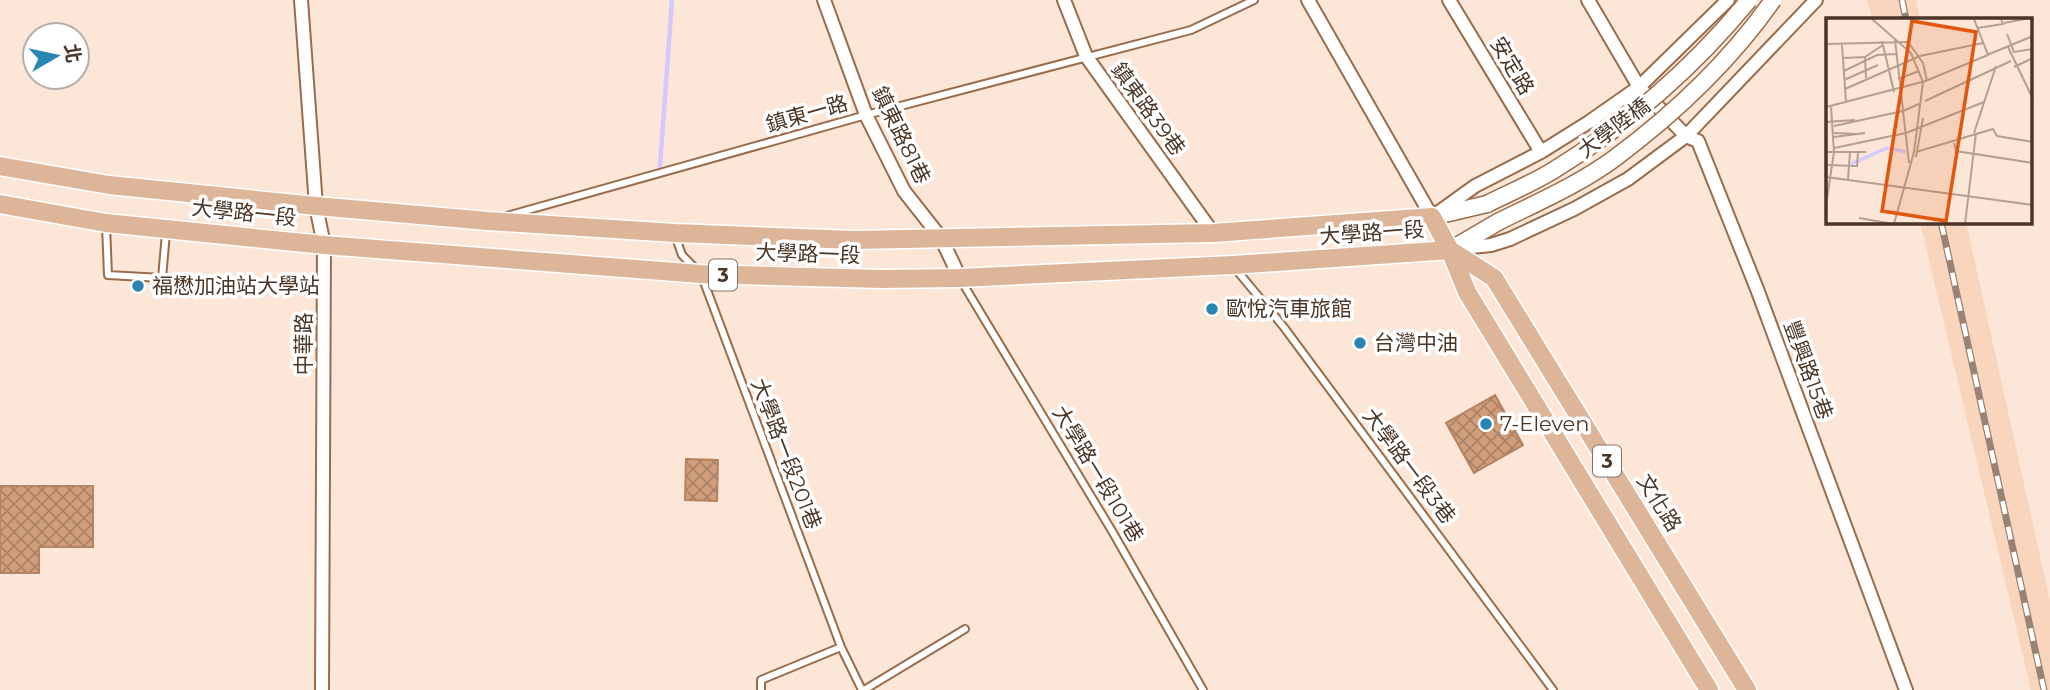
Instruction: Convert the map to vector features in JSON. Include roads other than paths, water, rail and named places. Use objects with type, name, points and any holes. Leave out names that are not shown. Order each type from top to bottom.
[{"type":"main road","name":"大學路一段","points":[[0,166],[109,185],[488,221],[675,233],[853,240],[1213,233],[1432,217]]},
{"type":"main road","name":"大學路一段","points":[[0,204],[106,223],[324,245],[701,274],[881,279],[960,278],[1233,265],[1450,250]]},
{"type":"main road","name":"文化路","points":[[1432,217],[1450,250],[1467,292],[1709,690]]},
{"type":"main road","name":"文化路","points":[[1450,250],[1494,278],[1747,690]]},
{"type":"street","name":"中華路","points":[[301,0],[316,206],[324,245],[322,690]]},
{"type":"street","name":"鎮東路81巷","points":[[824,0],[866,115],[904,191],[941,237],[960,278]]},
{"type":"street","name":"鎮東路39巷","points":[[1064,0],[1086,56],[1213,233]]},
{"type":"street","name":"文化路","points":[[1308,0],[1432,217]]},
{"type":"street","name":"安定路","points":[[1449,0],[1542,152]]},
{"type":"street","name":"豐興路15巷","points":[[1588,0],[1639,87],[1686,136],[1698,141],[1752,276],[1906,690]]},
{"type":"street","points":[[1432,217],[1475,186],[1542,152],[1639,87],[1728,0]]},
{"type":"street","name":"大學陸橋","points":[[1432,217],[1487,204],[1552,171],[1601,139],[1677,78],[1714,43],[1749,0]]},
{"type":"street","name":"大學陸橋","points":[[1450,250],[1498,222],[1563,190],[1614,159],[1675,108],[1717,68],[1756,25],[1773,0]]},
{"type":"street","points":[[1450,250],[1491,245],[1510,239],[1574,209],[1628,179],[1686,136],[1816,0]]},
{"type":"lane","name":"鎮東一路","points":[[488,221],[866,115],[1191,30],[1254,0]]},
{"type":"lane","points":[[106,223],[108,275],[162,278],[167,229]]},
{"type":"lane","name":"大學路一段201巷","points":[[675,233],[682,255],[701,274],[841,647],[863,690]]},
{"type":"lane","name":"大學路一段3巷","points":[[1233,265],[1283,326],[1553,690]]},
{"type":"lane","name":"大學路一段101巷","points":[[960,278],[1112,531],[1203,690]]},
{"type":"lane","points":[[863,690],[965,629]]},
{"type":"lane","points":[[761,690],[761,680],[841,647]]},
{"type":"waterway","points":[[660,166],[672,0]]},
{"type":"railway","points":[[1902,0],[1906,18]]},
{"type":"railway","points":[[1941,224],[2044,690]]},
{"type":"place","name":"福懋加油站大學站","points":[[138,286]]},
{"type":"place","name":"歐悅汽車旅館","points":[[1212,309]]},
{"type":"place","name":"台灣中油","points":[[1360,343]]},
{"type":"place","name":"7-Eleven","points":[[1486,424]]}]
